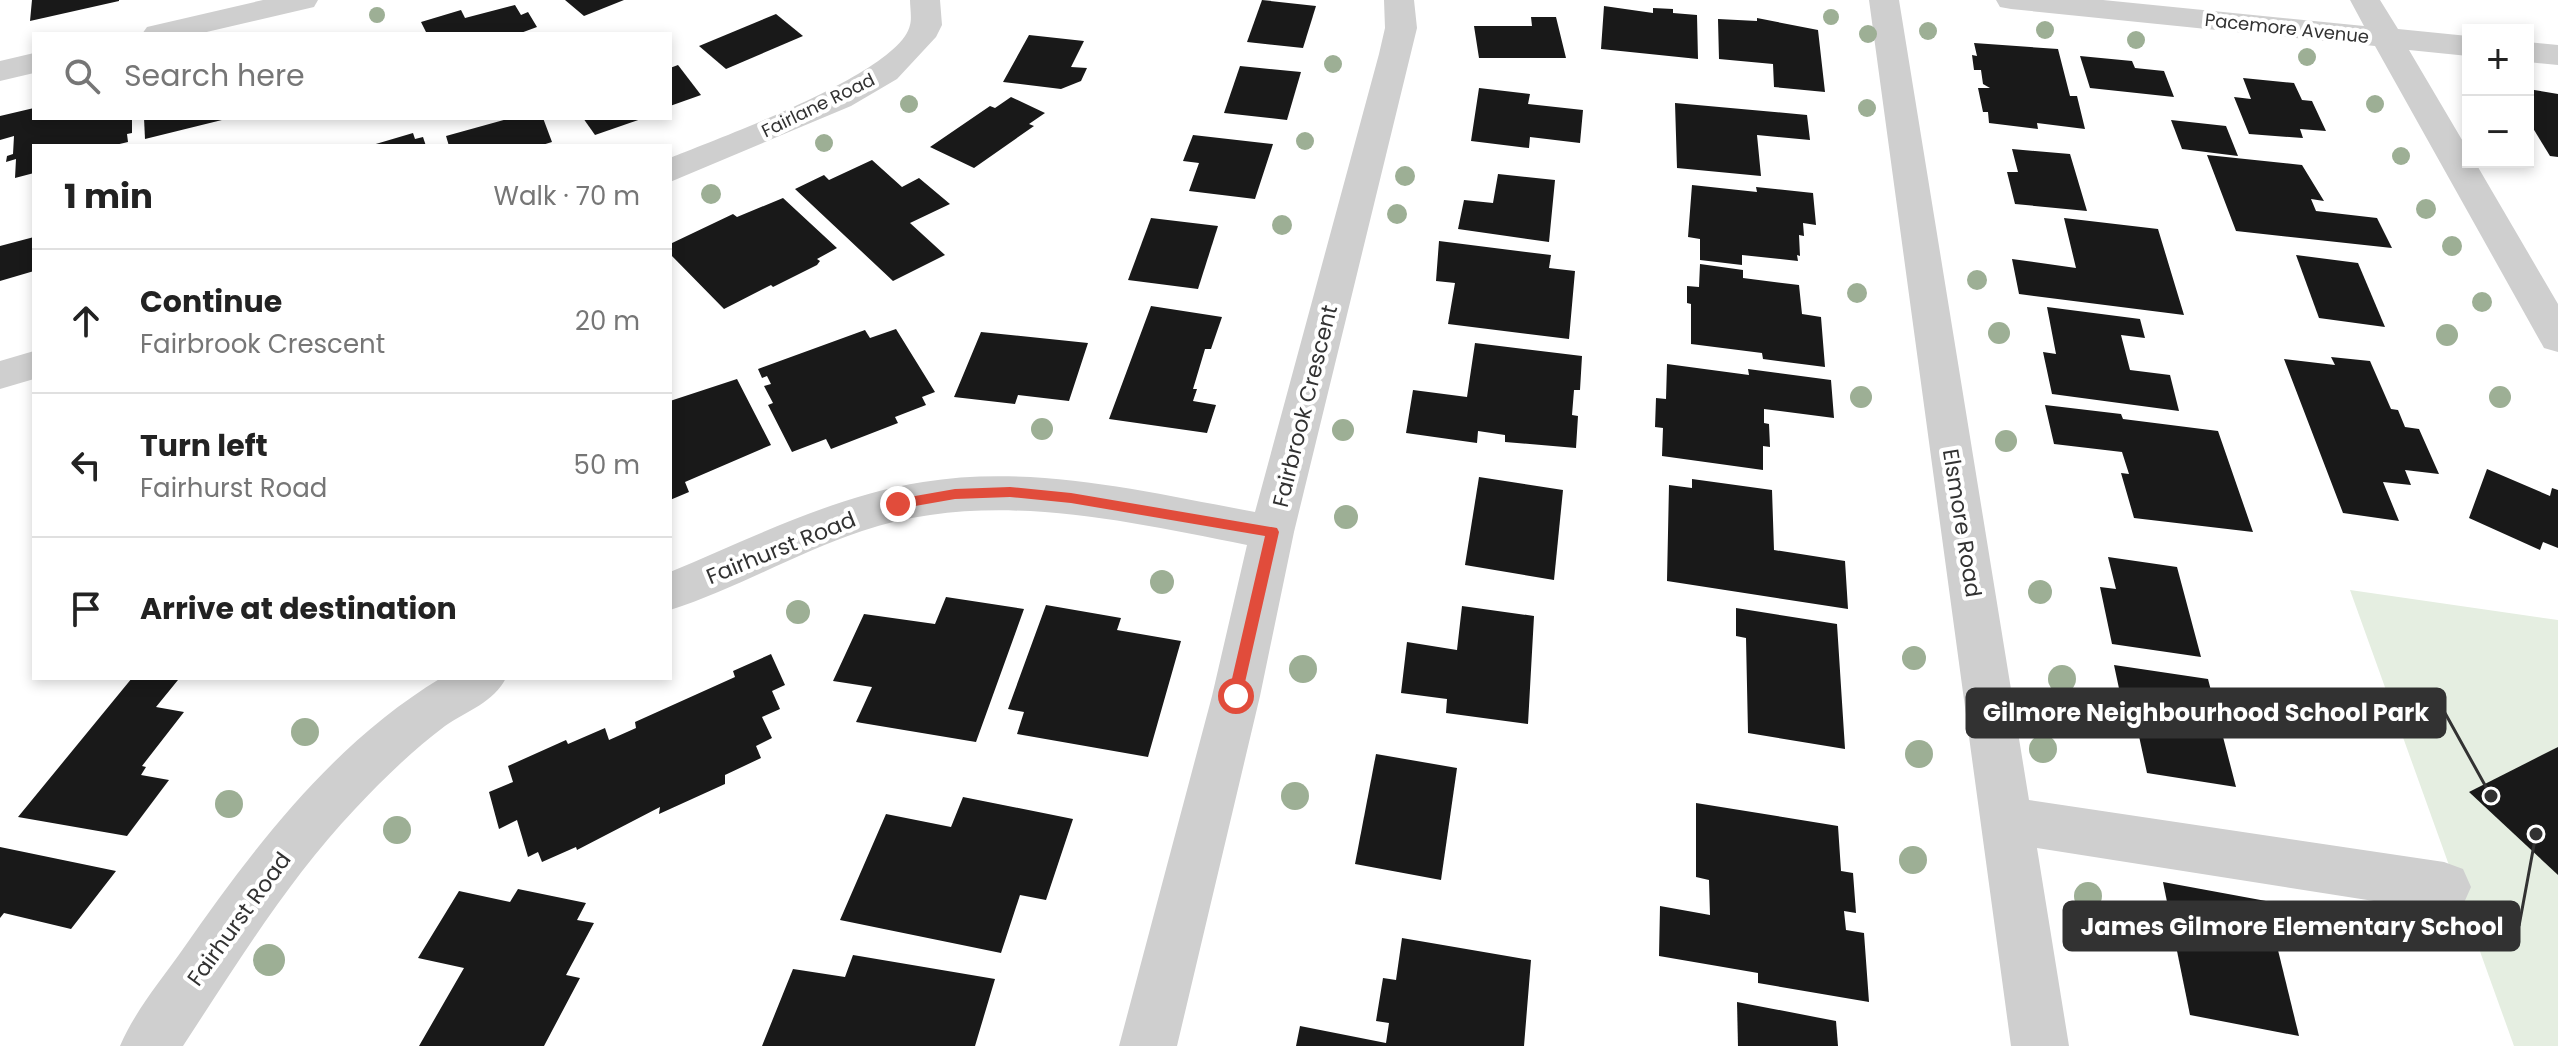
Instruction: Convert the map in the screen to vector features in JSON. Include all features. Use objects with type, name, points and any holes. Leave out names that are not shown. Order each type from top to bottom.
[{"type":"street","points":[[167,32],[303,0]]},
{"type":"street","name":"Fairlane Road","points":[[672,170],[839,99],[886,72],[920,37],[926,25],[925,0]]},
{"type":"street","name":"Fairbrook Crescent","points":[[1148,1046],[1236,696],[1272,532],[1395,54],[1401,28],[1399,0]]},
{"type":"street","name":"Elsmore Road","points":[[1884,0],[2040,1046]]},
{"type":"street","name":"Pacemore Avenue","points":[[2011,0],[2462,45]]},
{"type":"street","points":[[2365,0],[2558,338]]},
{"type":"street","points":[[2534,53],[2558,55]]},
{"type":"street","points":[[0,71],[32,63]]},
{"type":"street","points":[[0,375],[32,366]]},
{"type":"street","name":"Fairhurst Road","points":[[672,591],[828,526],[898,504],[955,494],[1010,492],[1071,498],[1272,532]]},
{"type":"street","name":"Fairhurst Road","points":[[149,1046],[255,893],[350,775],[398,732],[479,680]]},
{"type":"street","points":[[2007,820],[2444,887]]},
{"type":"shaded area","points":[[2350,590],[2558,620],[2558,1046],[2514,1046]]},
{"type":"building","points":[[32,0],[119,0],[119,1],[30,21]]},
{"type":"building","points":[[565,0],[624,0],[584,16]]},
{"type":"building","points":[[1262,0],[1316,6],[1303,48],[1247,42]]},
{"type":"building","points":[[515,5],[521,15],[528,12],[537,27],[523,32],[426,32],[421,22],[461,10],[465,18]]},
{"type":"building","points":[[1604,6],[1653,13],[1653,8],[1673,9],[1673,13],[1697,15],[1698,59],[1601,49]]},
{"type":"building","points":[[776,14],[803,36],[726,69],[699,46]]},
{"type":"building","points":[[1531,17],[1556,17],[1566,58],[1479,58],[1474,26],[1532,26]]},
{"type":"building","points":[[1757,18],[1818,30],[1825,92],[1774,87],[1773,64],[1719,59],[1718,19],[1757,21]]},
{"type":"building","points":[[1029,35],[1084,41],[1071,67],[1087,68],[1081,81],[1061,89],[1003,82]]},
{"type":"building","points":[[1974,43],[2058,49],[2070,96],[2077,96],[2085,129],[2037,123],[2038,129],[1989,123],[1988,112],[1983,112],[1978,88],[1990,88],[1983,84],[1981,70],[1974,70],[1972,55],[1977,56]]},
{"type":"building","points":[[2080,56],[2132,61],[2135,68],[2164,71],[2174,97],[2090,88]]},
{"type":"building","points":[[678,65],[701,95],[672,105],[672,67]]},
{"type":"building","points":[[1240,66],[1301,72],[1287,120],[1224,113]]},
{"type":"building","points":[[2243,78],[2294,83],[2302,100],[2312,101],[2326,131],[2300,129],[2303,138],[2249,134],[2234,97],[2251,99]]},
{"type":"building","points":[[1479,88],[1530,94],[1528,104],[1583,110],[1580,143],[1530,137],[1529,148],[1471,141]]},
{"type":"building","points":[[2534,90],[2558,94],[2558,157],[2550,156],[2534,130]]},
{"type":"building","points":[[1011,97],[1045,113],[1029,124],[1034,126],[974,168],[930,147],[990,106],[995,108]]},
{"type":"building","points":[[1675,103],[1807,115],[1810,140],[1757,135],[1761,176],[1677,168]]},
{"type":"building","points":[[32,108],[32,120],[132,120],[132,133],[127,134],[128,142],[120,144],[32,144],[32,174],[15,178],[16,159],[6,162],[7,156],[13,154],[14,136],[0,140],[0,116]]},
{"type":"building","points":[[144,120],[222,120],[145,139]]},
{"type":"building","points":[[504,120],[544,120],[552,142],[448,144],[446,136]]},
{"type":"building","points":[[584,120],[638,120],[595,135]]},
{"type":"building","points":[[2171,120],[2226,126],[2238,156],[2182,149]]},
{"type":"building","points":[[413,133],[415,139],[423,137],[425,144],[376,144]]},
{"type":"building","points":[[1193,135],[1273,144],[1255,199],[1189,191],[1199,163],[1183,161]]},
{"type":"building","points":[[2012,149],[2070,154],[2087,211],[2015,204],[2007,172],[2018,172]]},
{"type":"building","points":[[2207,155],[2302,165],[2324,201],[2311,199],[2316,211],[2377,218],[2392,248],[2236,231]]},
{"type":"building","points":[[872,160],[902,187],[919,178],[950,204],[910,223],[945,255],[893,281],[795,189],[824,175],[829,180]]},
{"type":"building","points":[[1498,174],[1555,180],[1549,242],[1458,229],[1464,200],[1493,203]]},
{"type":"building","points":[[1692,185],[1757,192],[1756,187],[1813,193],[1816,225],[1803,223],[1804,236],[1799,235],[1798,261],[1742,255],[1742,265],[1700,260],[1700,239],[1688,237]]},
{"type":"building","points":[[783,198],[837,248],[817,259],[820,261],[817,265],[724,309],[672,256],[672,243],[733,214],[737,217]]},
{"type":"building","points":[[1151,218],[1218,226],[1198,289],[1128,280]]},
{"type":"building","points":[[2064,218],[2158,229],[2184,315],[2019,294],[2012,259],[2076,268]]},
{"type":"building","points":[[32,238],[32,272],[0,281],[0,246]]},
{"type":"building","points":[[1439,241],[1551,255],[1549,268],[1575,271],[1569,339],[1448,324],[1455,283],[1436,281]]},
{"type":"building","points":[[2296,255],[2358,263],[2385,327],[2319,318]]},
{"type":"building","points":[[1700,264],[1743,270],[1743,278],[1799,285],[1802,314],[1821,317],[1825,367],[1763,359],[1762,353],[1691,344],[1691,304],[1687,303],[1687,286],[1699,287]]},
{"type":"building","points":[[1151,306],[1222,317],[1211,349],[1205,349],[1193,389],[1197,389],[1193,401],[1216,405],[1207,433],[1109,419]]},
{"type":"building","points":[[2047,307],[2140,319],[2145,338],[2121,335],[2130,370],[2170,375],[2179,411],[2052,394],[2043,352],[2056,354]]},
{"type":"building","points":[[896,329],[935,392],[922,397],[926,405],[895,417],[898,423],[831,449],[826,439],[792,452],[768,405],[773,403],[764,386],[771,384],[767,376],[762,378],[758,369],[865,330],[870,338]]},
{"type":"building","points":[[981,332],[1088,343],[1069,401],[1018,395],[1015,404],[954,397]]},
{"type":"building","points":[[1475,343],[1582,356],[1580,390],[1574,390],[1572,415],[1578,416],[1576,448],[1505,442],[1505,435],[1478,431],[1477,443],[1406,433],[1413,390],[1467,397]]},
{"type":"building","points":[[2331,357],[2370,361],[2391,409],[2398,410],[2405,427],[2419,429],[2439,474],[2405,470],[2411,485],[2383,482],[2399,521],[2343,513],[2284,359],[2335,365]]},
{"type":"building","points":[[1667,364],[1749,375],[1748,369],[1831,380],[1834,418],[1764,409],[1764,423],[1769,424],[1770,447],[1763,446],[1763,470],[1662,456],[1663,428],[1655,427],[1656,398],[1666,399]]},
{"type":"building","points":[[737,379],[771,445],[685,482],[689,492],[672,499],[672,400]]},
{"type":"building","points":[[2045,405],[2218,431],[2253,532],[2134,518],[2121,473],[2129,474],[2122,452],[2054,444]]},
{"type":"building","points":[[2487,469],[2550,496],[2552,488],[2558,490],[2558,548],[2543,542],[2540,550],[2469,518]]},
{"type":"building","points":[[1479,477],[1563,490],[1554,580],[1465,565]]},
{"type":"building","points":[[1692,479],[1772,490],[1774,550],[1845,561],[1848,609],[1667,581],[1669,485],[1692,488]]},
{"type":"building","points":[[2108,557],[2177,567],[2201,657],[2112,644],[2100,587],[2116,589]]},
{"type":"building","points":[[946,597],[1024,609],[976,742],[856,722],[872,687],[833,681],[864,614],[935,624]]},
{"type":"building","points":[[1046,605],[1121,618],[1117,630],[1181,641],[1148,757],[1017,734],[1024,712],[1008,709]]},
{"type":"building","points":[[1462,606],[1534,616],[1528,724],[1446,713],[1447,699],[1401,693],[1407,642],[1457,650]]},
{"type":"building","points":[[1736,608],[1837,624],[1845,749],[1748,733],[1746,638],[1736,636]]},
{"type":"building","points":[[771,654],[785,685],[772,691],[780,709],[762,717],[772,738],[756,746],[761,758],[725,775],[725,784],[659,814],[660,807],[577,850],[576,847],[542,862],[538,852],[528,857],[517,820],[499,829],[489,792],[513,782],[508,766],[566,740],[568,744],[605,728],[609,740],[636,728],[635,722],[735,677],[733,671]]},
{"type":"building","points":[[2114,665],[2208,679],[2236,787],[2147,773],[2137,727],[2127,726]]},
{"type":"building","points":[[130,680],[178,680],[156,707],[184,712],[142,766],[146,767],[141,775],[169,780],[127,836],[18,817]]},
{"type":"building","points":[[2558,747],[2558,875],[2469,792]]},
{"type":"building","points":[[1376,754],[1457,768],[1441,880],[1355,864]]},
{"type":"building","points":[[963,797],[1073,819],[1046,900],[1020,895],[1001,953],[840,920],[886,814],[951,827]]},
{"type":"building","points":[[1696,803],[1838,826],[1841,871],[1853,873],[1856,913],[1844,911],[1846,930],[1864,933],[1869,1002],[1758,983],[1758,973],[1659,956],[1660,906],[1710,915],[1709,880],[1696,877]]},
{"type":"building","points":[[0,847],[116,871],[71,929],[4,913],[0,918]]},
{"type":"building","points":[[2163,882],[2266,901],[2299,1036],[2190,1015]]},
{"type":"building","points":[[518,889],[586,903],[577,920],[594,923],[566,975],[580,978],[544,1046],[419,1046],[464,968],[418,958],[459,891],[510,902]]},
{"type":"building","points":[[1402,938],[1531,960],[1524,1046],[1296,1046],[1300,1026],[1386,1043],[1389,1023],[1376,1021],[1383,978],[1396,980]]},
{"type":"building","points":[[853,955],[995,979],[975,1046],[762,1046],[793,969],[845,977]]},
{"type":"building","points":[[1737,1002],[1836,1021],[1838,1046],[1738,1046]]},
{"type":"place","name":"Gilmore Neighbourhood School Park","points":[[2491,796]]},
{"type":"place","name":"James Gilmore Elementary School","points":[[2536,834]]},
{"type":"route","points":[[898,504],[955,494],[1010,492],[1071,498],[1272,532],[1236,696]]}]
